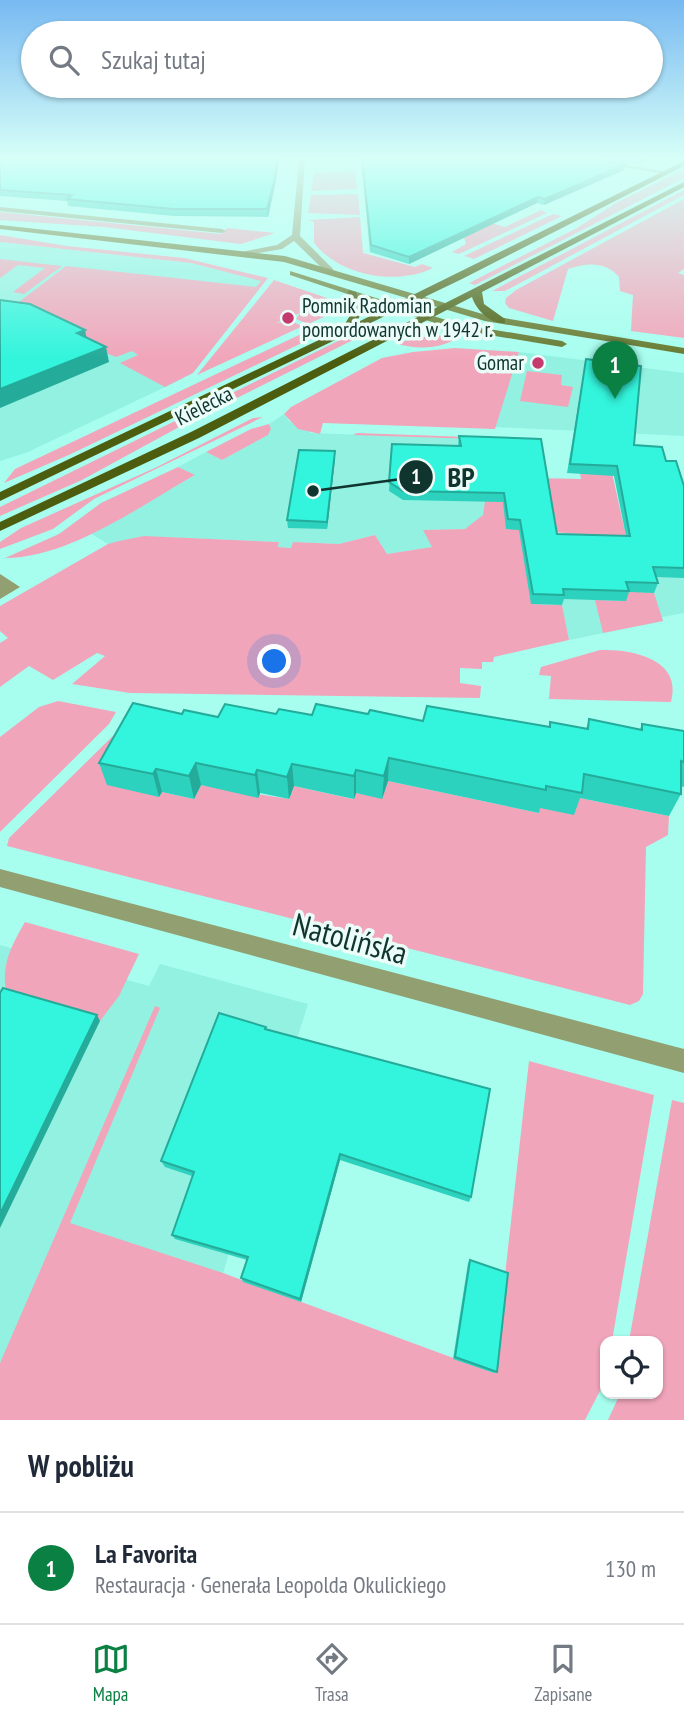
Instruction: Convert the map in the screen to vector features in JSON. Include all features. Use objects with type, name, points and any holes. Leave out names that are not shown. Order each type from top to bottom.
[{"type":"main road","name":"Kielecka","points":[[0,497],[558,225]]},
{"type":"main road","name":"Kielecka","points":[[2,527],[172,446],[603,225]]},
{"type":"main road","points":[[0,227],[285,259],[443,307],[501,321],[684,351]]},
{"type":"main road","points":[[194,247],[284,270],[424,317],[480,332],[684,359]]},
{"type":"main road","points":[[477,290],[476,299],[480,305],[501,321]]},
{"type":"main road","points":[[346,330],[357,312],[351,292]]},
{"type":"street","points":[[164,225],[222,231]]},
{"type":"street","points":[[297,225],[296,236],[300,243],[330,271]]},
{"type":"street","points":[[240,253],[279,247],[296,236]]},
{"type":"street","points":[[0,579],[12,587],[0,594]]},
{"type":"street","name":"Natolińska","points":[[0,878],[684,1061]]},
{"type":"shaded area","points":[[78,225],[133,225],[221,234],[227,228],[275,233],[241,244]]},
{"type":"shaded area","points":[[314,225],[361,225],[363,253],[415,267],[422,264],[433,268],[402,276],[369,275],[338,263],[314,243]]},
{"type":"shaded area","points":[[470,225],[521,225],[459,254],[452,252],[466,244],[464,237]]},
{"type":"shaded area","points":[[529,225],[543,225],[474,259],[464,256]]},
{"type":"shaded area","points":[[592,225],[475,285],[469,283],[577,228]]},
{"type":"shaded area","points":[[617,225],[628,225],[505,291],[492,291]]},
{"type":"shaded area","points":[[636,225],[684,225],[684,269],[678,273],[684,275],[684,338],[631,331],[633,295],[620,291],[619,277],[602,266],[582,265],[568,269],[553,321],[509,308],[505,303],[506,298]]},
{"type":"shaded area","points":[[0,235],[67,246],[184,258],[268,278],[193,373],[165,387],[120,363],[138,355],[132,351],[116,357],[94,348],[0,329],[8,308],[5,301],[19,302],[66,266],[256,287],[261,281],[191,263],[0,242]]},
{"type":"shaded area","points":[[0,242],[191,263],[262,281],[182,379],[28,452],[0,461]]},
{"type":"shaded area","points":[[0,259],[62,266],[24,294],[13,292],[45,268],[18,265],[0,278]]},
{"type":"shaded area","points":[[274,280],[327,298],[324,317],[308,324],[296,319],[300,313],[276,323],[290,321],[303,326],[197,375]]},
{"type":"shaded area","points":[[318,326],[331,329],[71,454],[4,483],[15,469]]},
{"type":"shaded area","points":[[350,335],[357,338],[181,426],[82,480],[0,516],[0,507]]},
{"type":"shaded area","points":[[460,335],[438,346],[411,347],[395,343],[429,336]]},
{"type":"shaded area","points":[[455,348],[519,352],[495,429],[323,423],[320,434],[298,429],[284,414],[291,407],[382,358]]},
{"type":"shaded area","points":[[519,352],[684,373],[684,436],[495,427]]},
{"type":"shaded area","points":[[527,371],[562,375],[561,385],[573,387],[568,407],[520,401]]},
{"type":"shaded area","points":[[284,414],[289,421],[311,433],[475,439],[486,495],[486,510],[478,521],[465,529],[424,530],[432,547],[387,554],[375,535],[339,544],[293,542],[292,548],[278,547],[279,542],[162,537],[108,544],[90,533],[194,476],[178,467],[206,452],[222,460],[268,435],[271,429],[269,424]]},
{"type":"shaded area","points":[[263,417],[94,499],[53,529],[0,549],[0,542],[21,528],[157,467],[253,418]]},
{"type":"shaded area","points":[[269,424],[271,429],[268,435],[222,460],[206,452],[251,429]]},
{"type":"shaded area","points":[[353,435],[495,438],[547,532],[531,604],[562,605],[569,640],[494,657],[493,662],[482,662],[482,669],[460,668],[460,683],[481,686],[480,698],[130,693],[72,684],[105,656],[97,653],[53,680],[29,666],[0,687],[0,643],[8,638],[0,631],[0,606],[108,544],[144,536],[279,542],[278,547],[291,548],[293,542],[339,544],[375,535],[387,554],[432,547],[423,530],[465,529],[483,515],[486,495],[475,439]]},
{"type":"shaded area","points":[[575,444],[606,446],[626,536],[582,545],[579,534],[553,532],[537,478],[581,479]]},
{"type":"shaded area","points":[[178,467],[195,475],[128,515],[79,540],[54,549],[29,556],[5,558],[59,534],[101,503]]},
{"type":"shaded area","points":[[547,532],[684,541],[684,613],[662,617],[663,621],[569,640]]},
{"type":"shaded area","points":[[623,591],[654,593],[663,621],[603,633],[595,600],[625,601]]},
{"type":"shaded area","points":[[600,650],[640,655],[662,666],[673,687],[671,702],[549,699],[551,676],[539,675],[541,667]]},
{"type":"shaded area","points":[[58,701],[116,712],[109,724],[0,832],[0,737],[39,707]]},
{"type":"shaded area","points":[[119,730],[159,797],[162,792],[194,799],[201,785],[289,799],[294,786],[353,799],[356,793],[382,798],[388,781],[539,813],[539,808],[575,797],[669,816],[668,835],[646,847],[643,994],[639,1001],[630,1005],[7,846],[9,838]]},
{"type":"shaded area","points":[[25,922],[139,954],[119,996],[100,1021],[7,994],[5,975],[8,957]]},
{"type":"shaded area","points":[[0,945],[149,986],[160,964],[308,1004],[223,1273],[243,1282],[0,1420]]},
{"type":"shaded area","points":[[155,1006],[160,1008],[70,1223],[223,1273],[494,1373],[529,1061],[654,1095],[613,1336],[600,1336],[600,1391],[585,1420],[0,1420],[0,1363]]},
{"type":"shaded area","points":[[672,1100],[684,1103],[684,1420],[608,1420],[618,1399],[663,1399],[663,1336],[630,1336]]},
{"type":"building","points":[[369,225],[477,225],[409,257],[371,245]]},
{"type":"building","points":[[0,300],[30,304],[85,330],[77,333],[106,347],[0,389]]},
{"type":"building","points":[[586,359],[641,366],[634,445],[662,447],[666,461],[676,461],[684,486],[684,568],[653,567],[658,583],[626,582],[629,591],[563,589],[564,595],[533,594],[520,520],[508,519],[504,493],[403,491],[389,482],[392,444],[461,446],[459,436],[541,439],[557,534],[630,536],[617,466],[570,464]]},
{"type":"building","points":[[299,450],[335,451],[327,522],[287,520]]},
{"type":"building","points":[[133,703],[182,714],[184,710],[218,717],[225,704],[276,714],[279,709],[312,715],[316,704],[368,714],[370,710],[423,721],[427,706],[550,727],[550,722],[588,729],[589,719],[642,730],[642,724],[684,731],[681,794],[584,774],[582,793],[546,786],[546,790],[389,758],[384,776],[356,770],[354,776],[292,764],[287,777],[257,770],[255,775],[196,763],[189,776],[156,769],[153,774],[99,763]]},
{"type":"building","points":[[3,988],[97,1015],[0,1214],[0,993]]},
{"type":"building","points":[[219,1013],[266,1027],[265,1029],[490,1089],[471,1197],[340,1154],[300,1299],[241,1278],[248,1257],[172,1235],[194,1172],[161,1161]]},
{"type":"building","points":[[470,1260],[508,1273],[497,1372],[455,1357]]},
{"type":"place","name":"Pomnik Radomian pomordowanych w 1942 r.","points":[[288,318]]},
{"type":"place","name":"Gomar","points":[[538,363]]},
{"type":"place","name":"La Favorita","points":[[615,399]]},
{"type":"place","name":"BP","points":[[313,491]]}]
